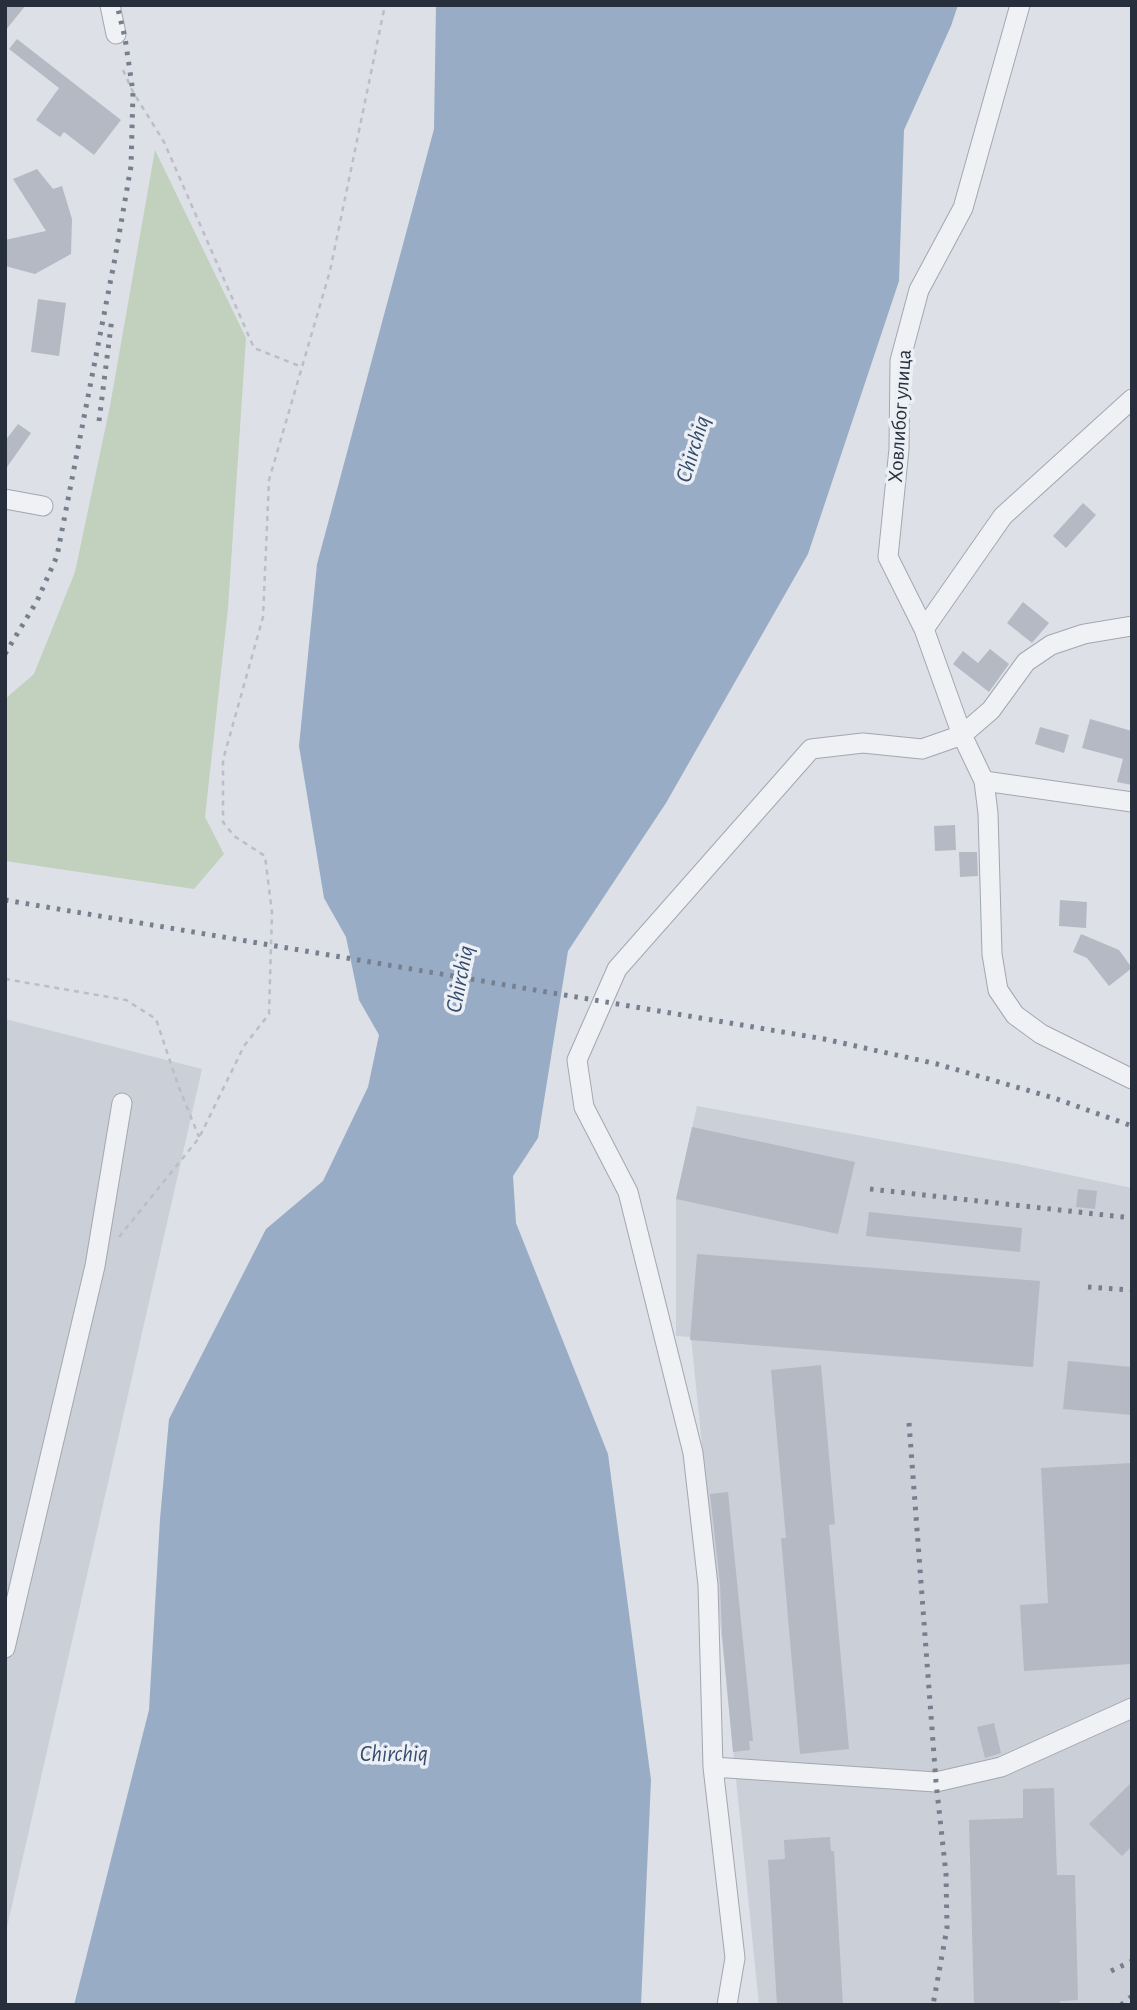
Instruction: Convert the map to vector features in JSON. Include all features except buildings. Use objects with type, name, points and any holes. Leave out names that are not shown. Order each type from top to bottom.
[{"type":"street","points":[[110,5],[116,34]]},
{"type":"street","name":"Ховлибог улица","points":[[1020,5],[963,208],[919,290],[900,361],[900,449],[888,557],[924,629],[961,735],[984,781],[988,813],[992,954],[998,990],[1015,1015],[1041,1034],[1132,1079]]},
{"type":"street","points":[[924,629],[1003,516],[1132,399]]},
{"type":"street","points":[[5,499],[43,506]]},
{"type":"street","points":[[727,2005],[735,1958],[713,1767],[708,1585],[693,1453],[628,1192],[584,1107],[577,1060],[617,968],[811,749],[863,743],[922,749],[961,735],[990,710],[1026,662],[1051,645],[1084,634],[1132,626]]},
{"type":"street","points":[[984,781],[1132,802]]},
{"type":"street","points":[[5,1648],[95,1266],[122,1103]]},
{"type":"street","points":[[713,1767],[936,1782],[1001,1767],[1132,1708]]},
{"type":"path","points":[[95,1266],[199,1138],[244,1046],[269,1014],[272,913],[265,856],[234,836],[223,822],[223,760],[262,617],[269,480],[330,271],[385,5]]},
{"type":"path","points":[[123,70],[133,92],[164,142],[254,348],[302,367]]},
{"type":"path","points":[[5,979],[126,1000],[156,1019],[199,1138]]},
{"type":"shaded area","points":[[5,1019],[202,1069],[5,1936]]},
{"type":"shaded area","points":[[697,1106],[1017,1164],[1132,1188],[1132,2005],[759,2005],[691,1337],[676,1336],[676,1199]]},
{"type":"green space","points":[[155,150],[246,338],[228,608],[205,817],[224,854],[194,889],[5,861],[5,699],[34,674],[75,572],[110,406]]},
{"type":"water","name":"Chirchiq","points":[[436,5],[958,5],[904,130],[899,281],[808,554],[666,803],[568,951],[538,1138],[513,1176],[516,1223],[608,1454],[651,1780],[641,2005],[74,2005],[149,1710],[160,1519],[169,1419],[266,1229],[323,1181],[368,1087],[379,1035],[359,1000],[346,937],[324,898],[299,746],[317,564],[434,129]]},
{"type":"railway","points":[[5,654],[37,601],[57,556],[131,166],[133,92],[117,5]]},
{"type":"railway","points":[[99,421],[112,318]]},
{"type":"railway","points":[[5,900],[824,1039],[937,1064],[1054,1098],[1132,1126]]},
{"type":"railway","points":[[870,1189],[1132,1218]]},
{"type":"railway","points":[[1088,1287],[1132,1290]]},
{"type":"railway","points":[[909,1423],[936,1782],[946,1874],[947,1928],[933,2005]]},
{"type":"railway","points":[[1111,1971],[1132,1961]]},
{"type":"railway","points":[[1121,2005],[1132,1996]]}]
